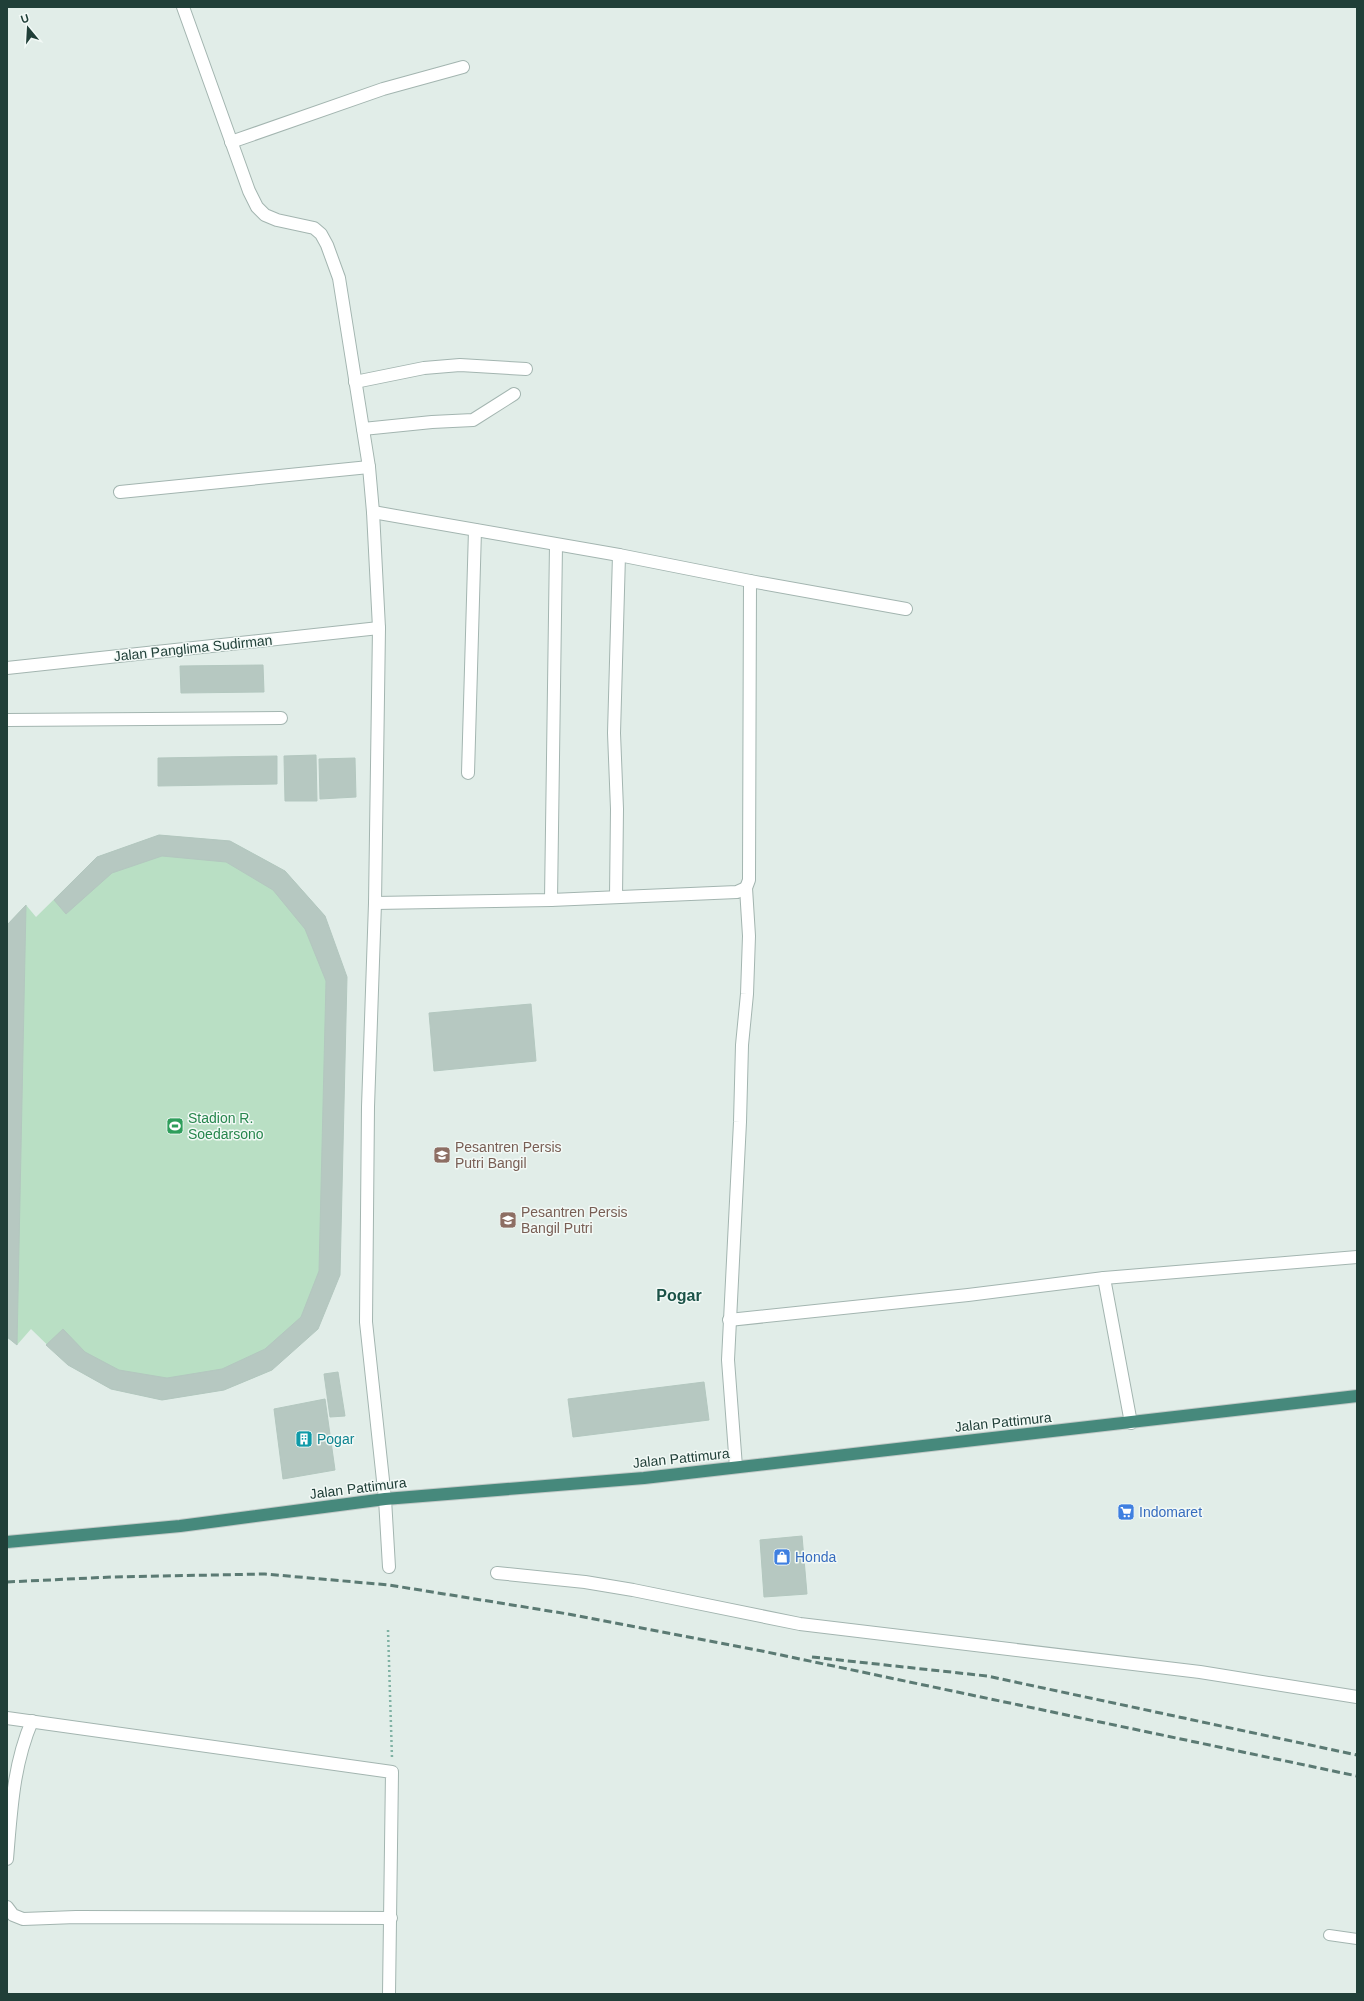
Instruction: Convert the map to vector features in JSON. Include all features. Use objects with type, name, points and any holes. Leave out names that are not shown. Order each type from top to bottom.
[{"type":"highway","name":"Jalan Pattimura","points":[[7,1542],[180,1526],[385,1499],[644,1478],[1357,1396]]},
{"type":"street","points":[[183,7],[249,192],[257,207],[265,215],[277,220],[314,228],[321,234],[327,244],[339,278],[363,429],[373,512],[379,628],[375,904],[368,1107],[366,1322],[385,1499],[389,1567]]},
{"type":"street","points":[[231,142],[383,89],[462,67]]},
{"type":"street","points":[[355,382],[424,368],[460,365],[526,369]]},
{"type":"street","points":[[363,429],[473,420],[514,394]]},
{"type":"street","points":[[120,492],[368,467]]},
{"type":"street","points":[[373,512],[618,555],[906,610]]},
{"type":"street","points":[[468,773],[475,530]]},
{"type":"street","points":[[551,900],[556,545]]},
{"type":"street","points":[[616,897],[618,809],[614,733],[618,555]]},
{"type":"street","points":[[736,1467],[728,1360],[740,1122],[742,1045],[747,994],[749,936],[746,888],[749,880],[750,581]]},
{"type":"street","name":"Jalan Panglima Sudirman","points":[[7,668],[379,628]]},
{"type":"street","points":[[7,720],[281,718]]},
{"type":"street","points":[[375,904],[551,900],[737,892],[746,888]]},
{"type":"street","points":[[729,1320],[968,1295],[1104,1278],[1357,1257]]},
{"type":"street","points":[[1104,1278],[1131,1423]]},
{"type":"street","points":[[497,1573],[585,1582],[633,1590],[800,1624],[1200,1672],[1357,1697]]},
{"type":"street","points":[[7,1718],[392,1772],[389,1994]]},
{"type":"street","points":[[7,1859],[12,1801],[19,1757],[22,1743],[32,1721]]},
{"type":"street","points":[[7,1907],[13,1915],[24,1919],[76,1917],[391,1918]]},
{"type":"lane","points":[[1329,1936],[1357,1939]]},
{"type":"path","points":[[388,1630],[392,1772]]},
{"type":"green space","name":"Stadion R. Soedarsono","points":[[159,835],[230,841],[285,871],[325,916],[340,1275],[272,1370],[224,1390],[162,1400],[111,1389],[68,1365],[31,1329],[17,1345],[7,1337],[7,925],[26,905],[36,917],[97,857]]},
{"type":"building","points":[[263,665],[264,692],[181,693],[180,666]]},
{"type":"building","points":[[316,755],[317,801],[285,801],[284,756]]},
{"type":"building","points":[[277,756],[277,784],[158,786],[158,758]]},
{"type":"building","points":[[355,758],[356,797],[320,799],[319,759]]},
{"type":"building","points":[[159,835],[230,841],[285,871],[325,916],[347,977],[340,1275],[318,1329],[272,1370],[224,1390],[162,1400],[111,1389],[68,1365],[46,1345],[63,1329],[85,1352],[119,1370],[167,1378],[222,1369],[265,1349],[301,1317],[319,1271],[326,981],[305,929],[273,890],[226,862],[162,856],[112,873],[66,914],[54,900],[97,857]]},
{"type":"building","points":[[26,905],[17,1345],[7,1337],[7,925]]},
{"type":"building","points":[[531,1004],[536,1061],[434,1071],[429,1013]]},
{"type":"building","points":[[338,1372],[345,1416],[330,1417],[324,1374]]},
{"type":"building","points":[[704,1382],[709,1420],[573,1437],[568,1399]]},
{"type":"building","name":"Pogar","points":[[325,1399],[335,1470],[283,1479],[274,1409]]},
{"type":"building","points":[[802,1536],[807,1594],[764,1597],[760,1540]]},
{"type":"railway","points":[[7,1582],[111,1577],[265,1574],[389,1585],[568,1614],[762,1651],[1357,1776]]},
{"type":"railway","points":[[812,1657],[987,1676],[1357,1755]]},
{"type":"place","name":"Stadion R. Soedarsono","points":[[175,1126]]},
{"type":"place","name":"Pesantren Persis Putri Bangil","points":[[442,1155]]},
{"type":"place","name":"Pesantren Persis Bangil Putri","points":[[508,1220]]},
{"type":"place","name":"Pogar","points":[[304,1439]]},
{"type":"place","name":"Indomaret","points":[[1126,1512]]},
{"type":"place","name":"Honda","points":[[782,1557]]},
{"type":"district","name":"Pogar","points":[[679,1295]]}]
